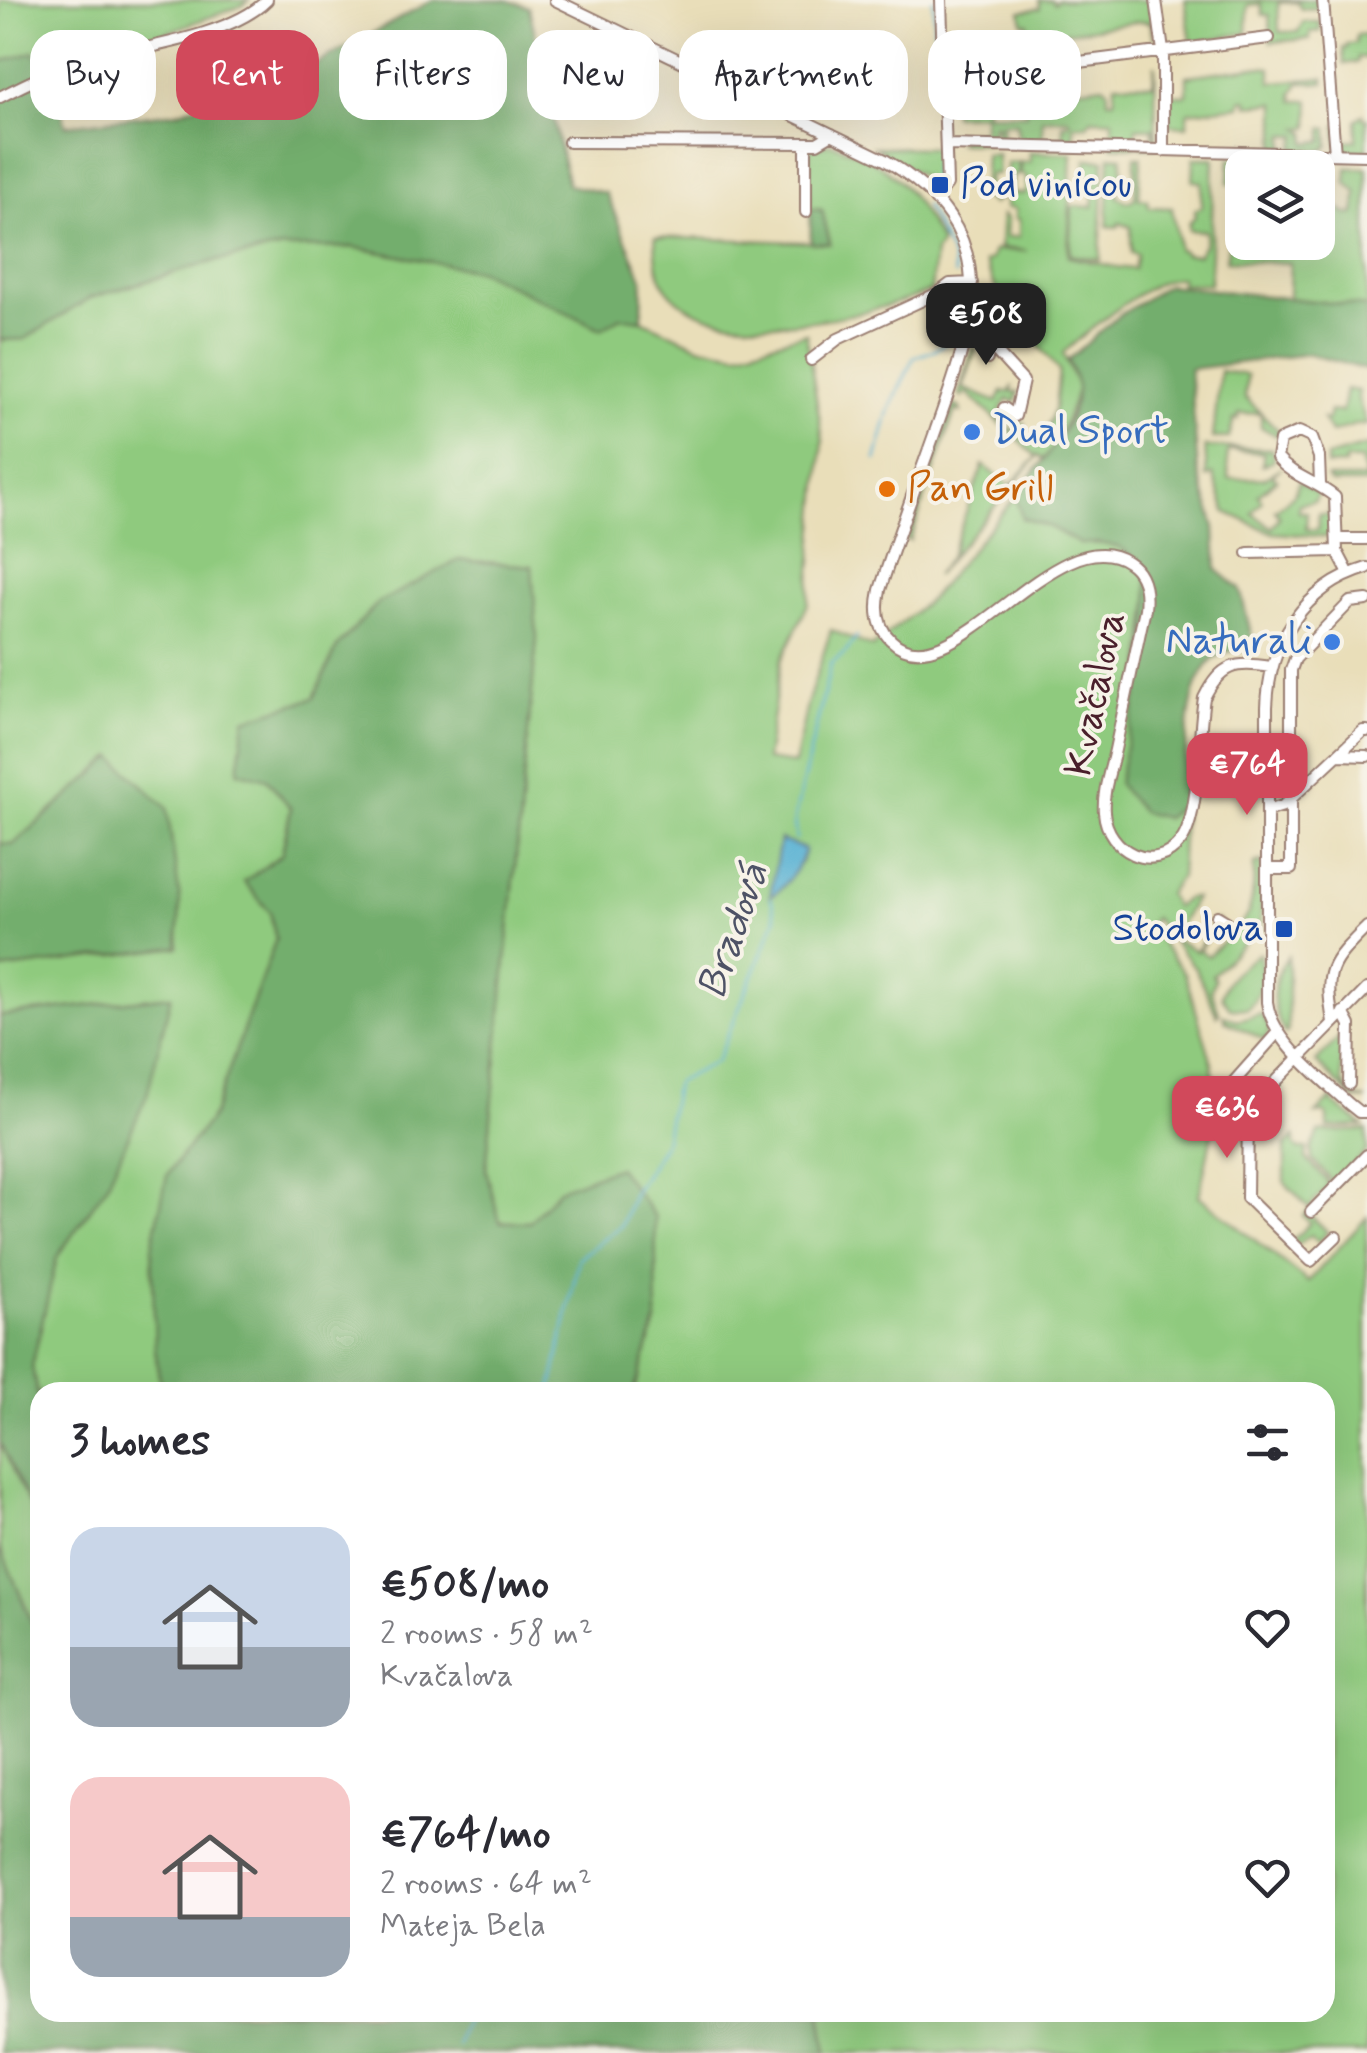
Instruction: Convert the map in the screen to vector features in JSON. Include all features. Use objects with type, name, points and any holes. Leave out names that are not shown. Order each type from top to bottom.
[{"type":"street","points":[[0,97],[62,68],[222,27],[250,14],[267,0]]},
{"type":"street","name":"Kvačalova","points":[[555,0],[899,168],[935,200],[962,240],[972,283],[970,322],[880,590],[878,616],[888,637],[908,650],[931,650],[948,643],[1062,566],[1090,553],[1114,555],[1136,568],[1144,583],[1145,609],[1104,809],[1115,842],[1140,857],[1167,853],[1186,834],[1192,814],[1200,718],[1212,682],[1234,666],[1271,667]]},
{"type":"street","points":[[935,200],[947,185],[941,0]]},
{"type":"street","points":[[1156,0],[1163,51],[1163,152]]},
{"type":"street","points":[[1323,0],[1334,150]]},
{"type":"street","points":[[1081,62],[1269,38]]},
{"type":"street","points":[[569,142],[806,143],[826,140],[832,134]]},
{"type":"street","points":[[806,143],[806,212]]},
{"type":"street","points":[[948,145],[1225,153]]},
{"type":"street","points":[[1335,154],[1367,155]]},
{"type":"street","points":[[811,360],[838,339],[947,286],[972,283]]},
{"type":"street","points":[[970,322],[1023,381],[1014,416],[1004,408]]},
{"type":"street","points":[[986,359],[989,340]]},
{"type":"street","points":[[1320,484],[1319,457],[1312,438],[1299,432],[1280,440],[1277,458],[1285,467],[1335,496],[1338,545],[1349,574]]},
{"type":"street","points":[[1248,553],[1367,539]]},
{"type":"street","points":[[1367,568],[1349,574],[1316,595],[1294,618],[1271,667],[1267,728],[1268,1014],[1278,1032],[1349,1104],[1367,1112]]},
{"type":"street","points":[[1338,580],[1350,602]]},
{"type":"street","points":[[1291,748],[1294,659],[1350,602],[1367,600]]},
{"type":"street","points":[[1267,728],[1292,728]]},
{"type":"street","points":[[1267,811],[1291,799],[1362,731],[1367,731]]},
{"type":"street","points":[[1338,755],[1367,756]]},
{"type":"street","points":[[1267,869],[1291,868],[1291,799]]},
{"type":"street","points":[[1333,1022],[1332,967],[1367,927]]},
{"type":"street","points":[[1231,1129],[1367,990]]},
{"type":"street","points":[[1343,1012],[1350,1025],[1349,1084]]},
{"type":"street","points":[[1231,1085],[1278,1032]]},
{"type":"street","points":[[1248,1110],[1247,1198],[1311,1261],[1336,1236]]},
{"type":"street","points":[[1311,1212],[1367,1155]]},
{"type":"green space","points":[[0,0],[249,0],[156,36],[156,30],[30,30],[30,54],[0,62]]},
{"type":"green space","points":[[433,0],[506,0],[529,7],[534,30],[527,30],[527,120],[554,120],[568,185],[606,193],[643,280],[642,320],[621,317],[601,329],[481,271],[352,247],[283,248],[211,262],[90,298],[25,339],[0,340],[0,62],[30,53],[30,120],[65,120],[66,125],[156,120],[156,114],[176,112],[176,120],[319,120],[319,63],[339,52],[339,120],[507,120],[507,30],[378,30]]},
{"type":"green space","points":[[1039,0],[1149,0],[1154,41],[1149,22],[1143,21],[1081,30],[1028,30],[1021,11],[1040,8]]},
{"type":"green space","points":[[1185,0],[1319,0],[1319,8],[1301,9],[1297,2],[1278,3],[1279,32],[1298,32],[1303,22],[1320,22],[1320,31],[1310,32],[1310,39],[1271,42],[1269,15],[1263,15],[1261,4],[1248,5],[1247,33],[1191,43]]},
{"type":"green space","points":[[1367,34],[1367,58],[1358,57],[1358,62],[1344,64],[1343,48],[1356,43],[1356,35]]},
{"type":"green space","points":[[1155,64],[1156,147],[1141,147],[1142,141],[1153,140],[1153,128],[1136,128],[1136,147],[1112,146],[1113,120],[1091,119],[1087,125],[1074,125],[1074,139],[1087,140],[1087,146],[1048,145],[1048,139],[1063,139],[1063,125],[1069,120],[1081,120],[1081,88],[1103,85],[1108,89],[1108,100],[1114,100],[1115,83],[1153,84]]},
{"type":"green space","points":[[1254,67],[1271,68],[1271,82],[1324,78],[1324,83],[1299,83],[1293,93],[1294,101],[1310,101],[1309,128],[1300,128],[1306,133],[1307,143],[1323,141],[1323,128],[1328,128],[1329,145],[1324,150],[1294,149],[1298,135],[1285,135],[1285,149],[1276,149],[1276,103],[1248,105],[1248,100],[1242,99],[1240,106],[1188,112],[1187,126],[1169,125],[1170,95],[1187,95],[1187,76]]},
{"type":"green space","points":[[1363,114],[1367,119],[1367,151],[1343,150],[1338,146],[1336,125],[1342,124],[1343,141],[1357,140],[1356,120]]},
{"type":"green space","points":[[983,120],[1042,120],[1043,145],[1020,145],[1016,123],[1002,123],[1002,144],[996,143],[997,125],[993,124],[991,143],[958,143],[962,136],[984,129]]},
{"type":"green space","points":[[831,143],[886,170],[919,206],[941,243],[935,253],[931,291],[833,318],[756,324],[720,319],[690,308],[667,289],[659,271],[655,237],[830,243],[822,210],[810,209],[809,149]]},
{"type":"green space","points":[[874,147],[940,148],[936,185]]},
{"type":"green space","points":[[1030,152],[1072,153],[1068,257],[1134,269],[1137,254],[1131,253],[1131,227],[1120,223],[1118,227],[1107,226],[1110,156],[1122,157],[1118,197],[1128,202],[1135,198],[1135,157],[1141,157],[1139,199],[1148,200],[1149,207],[1172,208],[1178,250],[1198,255],[1206,231],[1189,230],[1195,210],[1201,207],[1202,182],[1193,181],[1194,158],[1214,158],[1210,284],[1180,284],[1181,278],[1155,285],[1120,307],[1063,353],[1078,388],[1054,451],[1042,459],[1038,456],[935,576],[950,557],[983,465],[1010,485],[1037,457],[967,393],[962,397],[959,394],[973,348],[976,349],[963,388],[997,402],[1002,392],[1012,388],[1012,392],[1018,392],[1016,402],[1008,399],[997,416],[1014,431],[1019,421],[1025,423],[1022,438],[1040,446],[1055,408],[1059,371],[999,296],[985,262],[994,250],[1027,251],[1000,248],[1002,215],[1007,219],[1006,237],[1019,237],[1015,209],[1006,208],[1007,163],[1019,162],[1012,193],[1025,194],[1026,176],[1021,175],[1021,162],[1030,162]]},
{"type":"green space","points":[[997,154],[998,174],[989,174],[987,196],[1000,200],[993,204],[983,197],[985,155]]},
{"type":"green space","points":[[1086,159],[1104,160],[1100,260],[1070,255],[1072,206],[1093,207],[1097,194],[1094,182],[1086,182]]},
{"type":"green space","points":[[1335,168],[1337,206],[1346,214],[1355,214],[1357,192],[1346,182],[1347,168],[1367,168],[1367,307],[1289,298],[1290,263],[1226,261],[1335,260]]},
{"type":"green space","points":[[810,209],[822,210],[830,244],[811,243]]},
{"type":"green space","points":[[352,247],[482,271],[601,329],[621,317],[642,320],[699,346],[738,353],[806,333],[823,441],[808,604],[781,661],[766,760],[794,764],[808,701],[831,630],[872,647],[929,600],[1016,496],[1022,518],[1050,527],[1080,544],[1121,548],[1145,566],[1150,594],[1140,676],[1165,818],[1184,804],[1180,877],[1168,894],[1175,907],[1187,898],[1195,898],[1173,938],[1196,951],[1215,920],[1218,921],[1199,950],[1208,956],[1246,918],[1252,898],[1254,864],[1262,862],[1261,931],[1256,931],[1212,975],[1217,1015],[1195,968],[1154,918],[1148,926],[1185,974],[1212,1063],[1216,1115],[1199,1196],[1308,1282],[1367,1217],[1367,2053],[827,2053],[822,2022],[1335,2022],[1335,1382],[637,1382],[657,1320],[559,1189],[530,1222],[499,1222],[486,1170],[537,638],[531,566],[459,560],[378,603],[337,647],[314,698],[267,779],[291,808],[270,912],[276,939],[213,1115],[167,1175],[155,1348],[160,1382],[35,1382],[32,1366],[57,1257],[107,1185],[170,996],[0,1016],[0,970],[178,947],[113,757],[14,844],[0,843],[0,340],[25,339],[90,298],[211,262],[283,248]],"holes":[[[780,840],[802,861],[771,896]]]},
{"type":"green space","points":[[1167,285],[1367,307],[1367,370],[1309,354],[1190,369],[1198,470],[1215,527],[1217,570],[1240,589],[1255,650],[1224,653],[1210,663],[1200,678],[1186,743],[1184,804],[1165,818],[1141,812],[1118,784],[1146,647],[1145,566],[1121,548],[1080,544],[1050,527],[1022,518],[1016,496],[1053,447],[1074,407],[1077,387],[1068,360],[1117,317]]},
{"type":"green space","points":[[1220,371],[1247,375],[1245,397],[1261,413],[1239,414],[1229,438],[1213,438]]},
{"type":"green space","points":[[1346,389],[1359,391],[1367,425],[1331,433],[1323,419],[1328,420],[1330,411],[1342,412]]},
{"type":"green space","points":[[953,405],[961,412],[955,411],[910,541],[906,539]]},
{"type":"green space","points":[[1261,413],[1281,433],[1277,436],[1261,427]]},
{"type":"green space","points":[[1367,446],[1367,483],[1331,483],[1327,478],[1365,478],[1361,460],[1327,466],[1327,457]]},
{"type":"green space","points":[[1205,447],[1272,449],[1274,460],[1262,465],[1264,453],[1229,450],[1229,479],[1265,478],[1281,468],[1272,475],[1277,479],[1258,495],[1262,501],[1252,513],[1272,528],[1280,516],[1275,510],[1294,495],[1299,481],[1318,494],[1315,501],[1299,504],[1299,512],[1307,512],[1306,529],[1318,530],[1319,514],[1329,515],[1333,505],[1331,537],[1273,533],[1226,512],[1213,474],[1207,477]]},
{"type":"green space","points":[[459,560],[532,566],[537,638],[486,1170],[500,1222],[530,1222],[559,1189],[618,1167],[655,1217],[657,1320],[637,1382],[160,1382],[152,1247],[167,1175],[213,1115],[276,939],[270,912],[244,882],[282,854],[291,808],[267,779],[238,771],[245,719],[314,698],[337,647],[378,603]]},
{"type":"green space","points":[[113,757],[167,808],[180,899],[178,947],[0,970],[0,843],[14,844]]},
{"type":"green space","points":[[1260,953],[1261,976],[1256,997],[1247,1009],[1230,1008],[1222,997],[1227,983]]},
{"type":"green space","points":[[1288,956],[1285,1034],[1276,1014],[1274,994]]},
{"type":"green space","points":[[171,996],[147,1095],[107,1185],[57,1257],[32,1366],[35,1382],[30,1382],[30,1507],[0,1442],[0,1016]]},
{"type":"green space","points":[[1261,1014],[1270,1029],[1265,1040],[1225,1021],[1223,1015],[1237,1020]]},
{"type":"green space","points":[[1345,1031],[1346,1037],[1340,1037],[1342,1082],[1353,1097],[1367,1099],[1353,1099],[1316,1062]]},
{"type":"green space","points":[[1334,1096],[1332,1102],[1363,1126],[1328,1128],[1325,1113],[1316,1114]]},
{"type":"green space","points":[[1367,1130],[1367,1151],[1333,1186],[1312,1160],[1311,1150],[1319,1132]]},
{"type":"green space","points":[[1295,1136],[1295,1145],[1307,1149],[1306,1159],[1329,1186],[1309,1208],[1285,1183],[1285,1146]]},
{"type":"green space","points":[[1307,1212],[1328,1232],[1318,1242],[1311,1235],[1297,1245],[1292,1241],[1310,1223],[1303,1216]]},
{"type":"green space","points":[[0,1442],[30,1507],[30,1618],[0,1547]]},
{"type":"green space","points":[[0,1547],[30,1618],[30,2022],[822,2022],[827,2053],[0,2053]]},
{"type":"water","points":[[780,840],[805,849],[792,876],[770,897]]},
{"type":"waterway","name":"Bradová","points":[[932,181],[938,126],[933,0]]},
{"type":"waterway","name":"Bradová","points":[[925,205],[952,257],[955,275]]},
{"type":"waterway","name":"Bradová","points":[[876,460],[889,411],[914,357],[951,340],[955,293]]},
{"type":"waterway","points":[[796,839],[794,820],[831,664],[857,636]]},
{"type":"waterway","name":"Bradová","points":[[553,1382],[579,1258],[621,1226],[633,1194],[664,1144],[675,1083],[717,1061],[776,919],[771,898]]},
{"type":"waterway","name":"Bradová","points":[[457,2045],[465,2022]]},
{"type":"place","name":"Pod vinicou","points":[[940,185]]},
{"type":"place","name":"Dual Sport","points":[[972,432]]},
{"type":"place","name":"Pan Grill","points":[[887,489]]},
{"type":"place","name":"Naturali","points":[[1332,642]]},
{"type":"place","name":"Stodolova","points":[[1284,929]]}]
